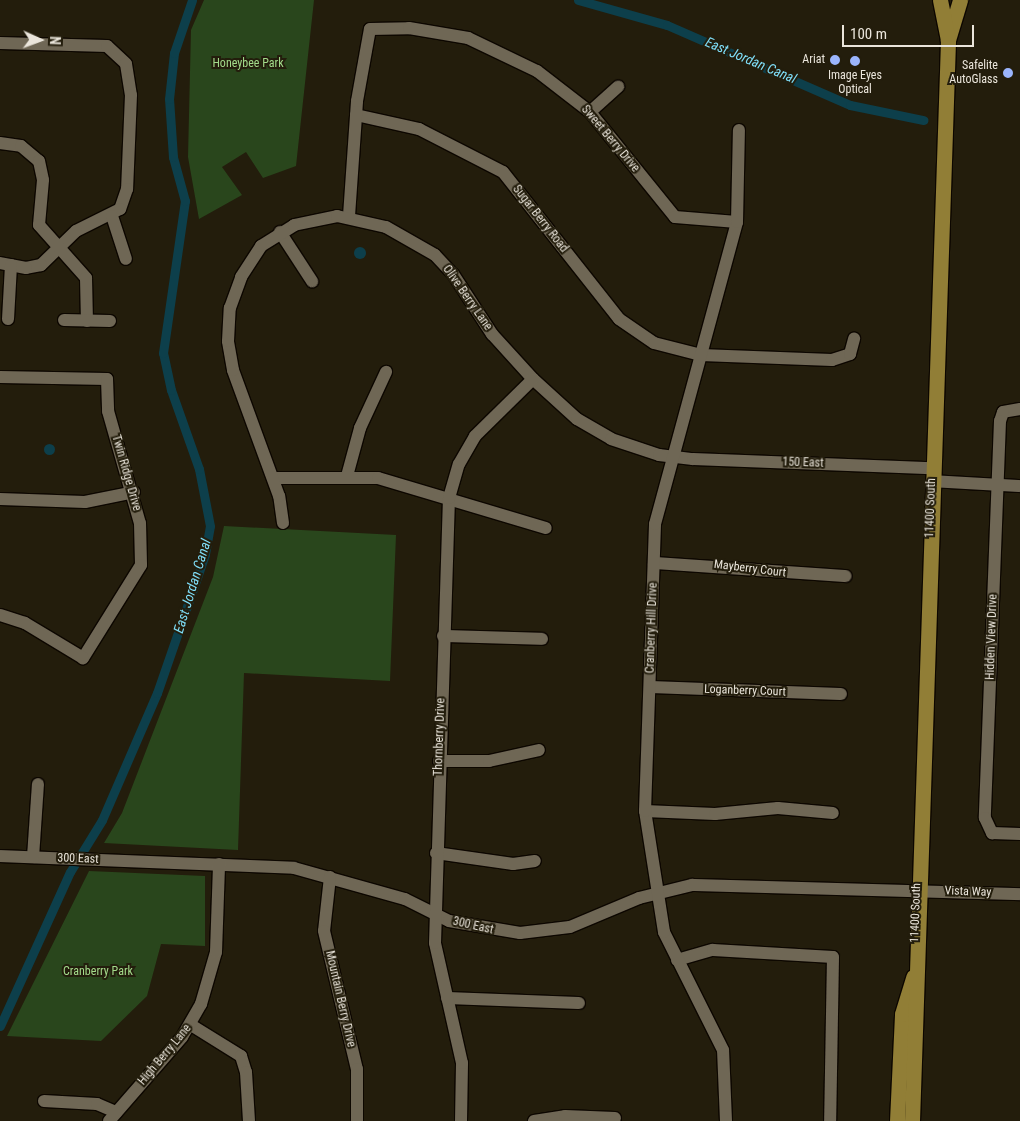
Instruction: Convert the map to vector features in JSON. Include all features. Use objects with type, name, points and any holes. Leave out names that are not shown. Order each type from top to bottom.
[{"type":"main road","name":"11400 South","points":[[912,1121],[913,977],[948,40],[940,0]]},
{"type":"main road","name":"11400 South","points":[[948,40],[960,0]]},
{"type":"main road","name":"11400 South","points":[[897,1121],[903,1004],[913,977]]},
{"type":"street","name":"Sweet Berry Drive","points":[[349,216],[356,115],[370,30],[399,28],[448,33],[492,48],[557,83],[590,112],[675,217],[737,222]]},
{"type":"street","points":[[0,43],[96,44],[115,50],[126,64],[131,95],[128,189],[122,206],[112,216],[80,228],[36,267],[5,264],[8,319]]},
{"type":"street","points":[[590,112],[618,87]]},
{"type":"street","name":"Sugar Berry Road","points":[[356,115],[419,129],[496,167],[627,326],[654,343],[701,355],[839,359],[850,354],[854,339]]},
{"type":"street","name":"Cranberry Hill Drive","points":[[726,1121],[727,1074],[720,1039],[664,932],[645,811],[656,517],[737,222],[739,130]]},
{"type":"street","points":[[0,143],[21,146],[38,161],[43,180],[38,220],[59,248],[86,278],[87,320]]},
{"type":"street","points":[[112,216],[126,259]]},
{"type":"street","name":"Olive Berry Lane","points":[[283,523],[273,478],[233,370],[228,324],[234,292],[247,265],[261,246],[280,232],[310,220],[349,216],[401,233],[435,256],[453,274],[492,334],[533,379],[594,430],[628,446],[673,457]]},
{"type":"street","points":[[280,232],[312,281]]},
{"type":"street","points":[[64,320],[110,322]]},
{"type":"street","points":[[347,476],[360,428],[386,372]]},
{"type":"street","name":"Twin Ridge Drive","points":[[0,377],[107,379],[108,411],[134,492],[142,565],[83,658],[25,624],[0,615]]},
{"type":"street","name":"Thornberry Drive","points":[[461,1121],[462,1063],[436,950],[435,914],[449,498],[459,464],[475,436],[533,379]]},
{"type":"street","name":"Hidden View Drive","points":[[1020,409],[1003,412],[998,483],[985,818],[992,832],[1020,834]]},
{"type":"street","name":"150 East","points":[[673,457],[932,475],[1020,486]]},
{"type":"street","points":[[273,478],[347,476],[378,478],[546,528]]},
{"type":"street","points":[[0,499],[85,502],[134,492]]},
{"type":"street","name":"Mayberry Court","points":[[654,563],[846,576]]},
{"type":"street","points":[[444,636],[542,639]]},
{"type":"street","name":"Loganberry Court","points":[[650,687],[841,694]]},
{"type":"street","points":[[439,761],[489,761],[539,750]]},
{"type":"street","points":[[32,857],[38,784]]},
{"type":"street","points":[[645,811],[715,814],[778,808],[833,813]]},
{"type":"street","points":[[436,853],[513,864],[535,861]]},
{"type":"street","name":"300 East","points":[[0,856],[294,868],[405,899],[435,914],[497,932],[550,930],[594,918],[657,892],[713,884],[916,890]]},
{"type":"street","name":"High Berry Lane","points":[[113,1116],[191,1025],[216,952],[219,864]]},
{"type":"street","name":"Mountain Berry Drive","points":[[330,877],[324,931],[357,1069],[357,1121]]},
{"type":"street","name":"Vista Way","points":[[916,890],[1020,894]]},
{"type":"street","points":[[678,960],[713,950],[833,957],[830,1121]]},
{"type":"street","points":[[447,998],[579,1003]]},
{"type":"street","points":[[191,1025],[241,1056],[246,1072],[249,1121]]},
{"type":"street","points":[[44,1101],[97,1104],[113,1116]]},
{"type":"street","points":[[534,1121],[565,1116],[615,1118]]},
{"type":"green space","name":"Honeybee Park","points":[[204,0],[314,0],[296,166],[263,178],[246,152],[222,167],[242,195],[199,219],[188,157],[191,30]]},
{"type":"green space","points":[[224,526],[396,535],[390,681],[244,673],[238,850],[104,843],[122,813],[213,577]]},
{"type":"green space","name":"Cranberry Park","points":[[89,871],[205,876],[205,946],[161,944],[147,996],[101,1041],[7,1036]]},
{"type":"water","points":[[360,247],[366,253],[360,259],[354,253]]},
{"type":"water","points":[[49,443],[55,449],[49,455],[43,449]]},
{"type":"waterway","name":"East Jordan Canal","points":[[0,1026],[70,872],[102,820],[157,693],[205,554],[210,526],[199,469],[171,390],[163,353],[185,201],[173,157],[169,99],[174,53],[192,0]]},
{"type":"waterway","name":"East Jordan Canal","points":[[578,0],[667,25],[850,105],[923,120]]},
{"type":"place","name":"Ariat","points":[[835,60]]},
{"type":"place","name":"Image Eyes Optical","points":[[855,61]]},
{"type":"place","name":"Safelite AutoGlass","points":[[1008,73]]}]
